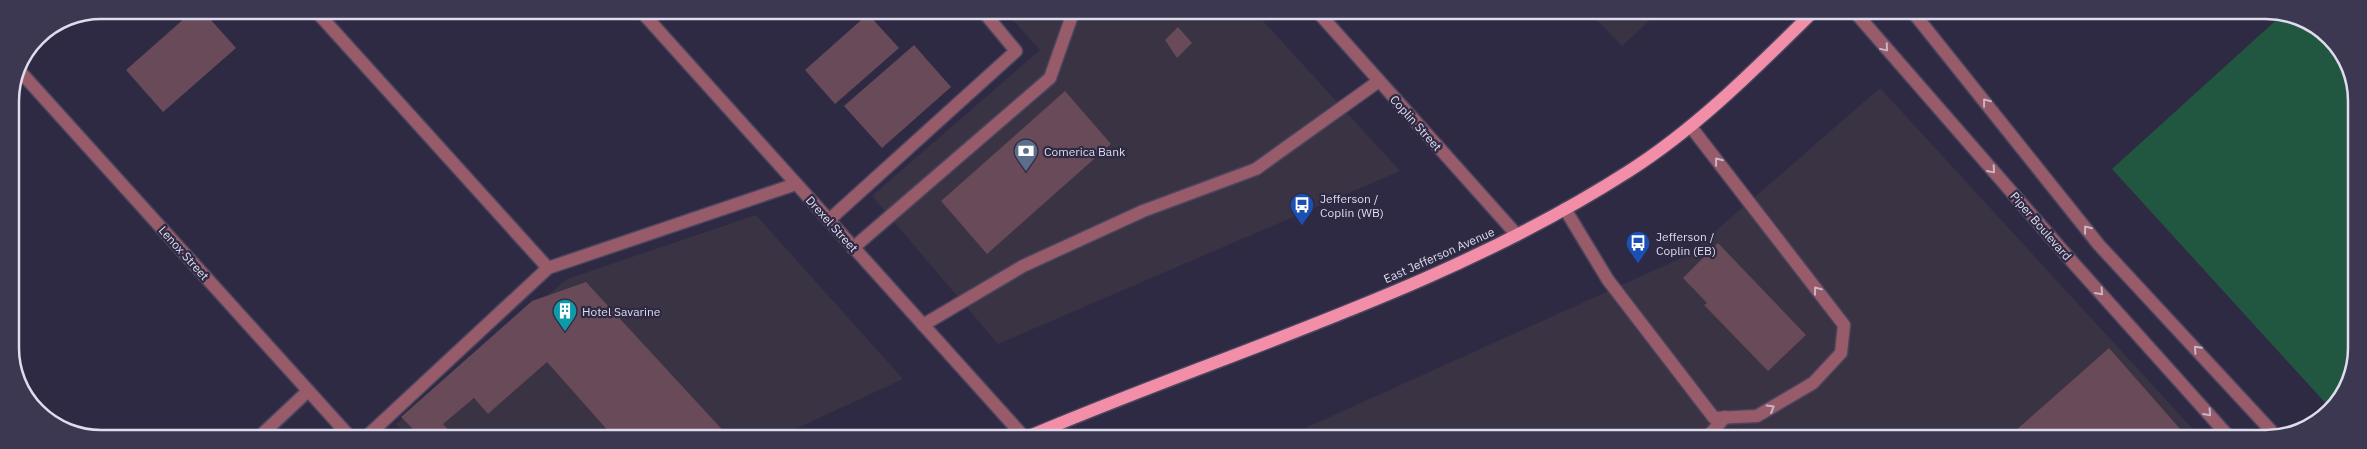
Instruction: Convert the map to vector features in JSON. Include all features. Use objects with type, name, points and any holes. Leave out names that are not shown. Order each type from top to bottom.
[{"type":"main road","name":"East Jefferson Avenue","points":[[1046,430],[1264,346],[1517,235],[1630,170],[1691,127],[1763,62],[1806,19]]},
{"type":"street","points":[[323,19],[548,268]]},
{"type":"street","name":"Drexel Street","points":[[648,19],[1018,430]]},
{"type":"street","points":[[829,220],[1016,50],[990,19]]},
{"type":"street","points":[[853,248],[1050,78],[1071,19]]},
{"type":"street","name":"Coplin Street","points":[[1324,19],[1517,235]]},
{"type":"street","name":"Piper Boulevard","points":[[1861,19],[2076,266],[2224,430]]},
{"type":"street","points":[[1918,19],[2100,245],[2270,430]]},
{"type":"street","name":"Lenox Street","points":[[23,75],[344,430]]},
{"type":"street","points":[[922,325],[1023,266],[1143,211],[1256,169],[1379,81]]},
{"type":"street","points":[[1565,209],[1608,280],[1714,418],[1757,416],[1813,383],[1841,353],[1844,326],[1691,127]]},
{"type":"street","points":[[374,430],[548,268],[796,184]]},
{"type":"street","points":[[267,430],[308,391]]},
{"type":"street","points":[[1714,430],[1725,418]]},
{"type":"shaded area","points":[[1012,19],[1261,19],[1400,171],[998,344],[872,196],[1040,50]]},
{"type":"shaded area","points":[[1596,19],[1651,19],[1622,46]]},
{"type":"shaded area","points":[[1880,88],[2194,430],[1301,430],[1688,255]]},
{"type":"shaded area","points":[[756,215],[903,379],[793,430],[402,430],[396,424],[567,279]]},
{"type":"green space","points":[[2277,19],[2302,27],[2328,47],[2342,70],[2347,85],[2348,359],[2340,384],[2326,404],[2112,169]]},
{"type":"building","points":[[184,19],[210,19],[236,48],[163,112],[126,70]]},
{"type":"building","points":[[862,19],[873,19],[899,48],[835,104],[805,70]]},
{"type":"building","points":[[1178,27],[1192,43],[1177,58],[1165,40]]},
{"type":"building","points":[[914,45],[951,87],[882,148],[844,106]]},
{"type":"building","points":[[1065,91],[1111,144],[987,254],[941,201]]},
{"type":"building","points":[[1718,243],[1806,335],[1768,371],[1704,305],[1707,303],[1683,278]]},
{"type":"building","name":"Hotel Savarine","points":[[586,282],[723,430],[607,430],[547,362],[488,414],[474,398],[443,424],[449,430],[414,430],[401,417],[532,301]]},
{"type":"building","points":[[2109,348],[2181,430],[2016,430]]},
{"type":"place","name":"Comerica Bank","points":[[1026,172]]},
{"type":"place","name":"Jefferson / Coplin (WB)","points":[[1302,226]]},
{"type":"place","name":"Jefferson / Coplin (EB)","points":[[1638,264]]},
{"type":"place","name":"Hotel Savarine","points":[[565,332]]}]
